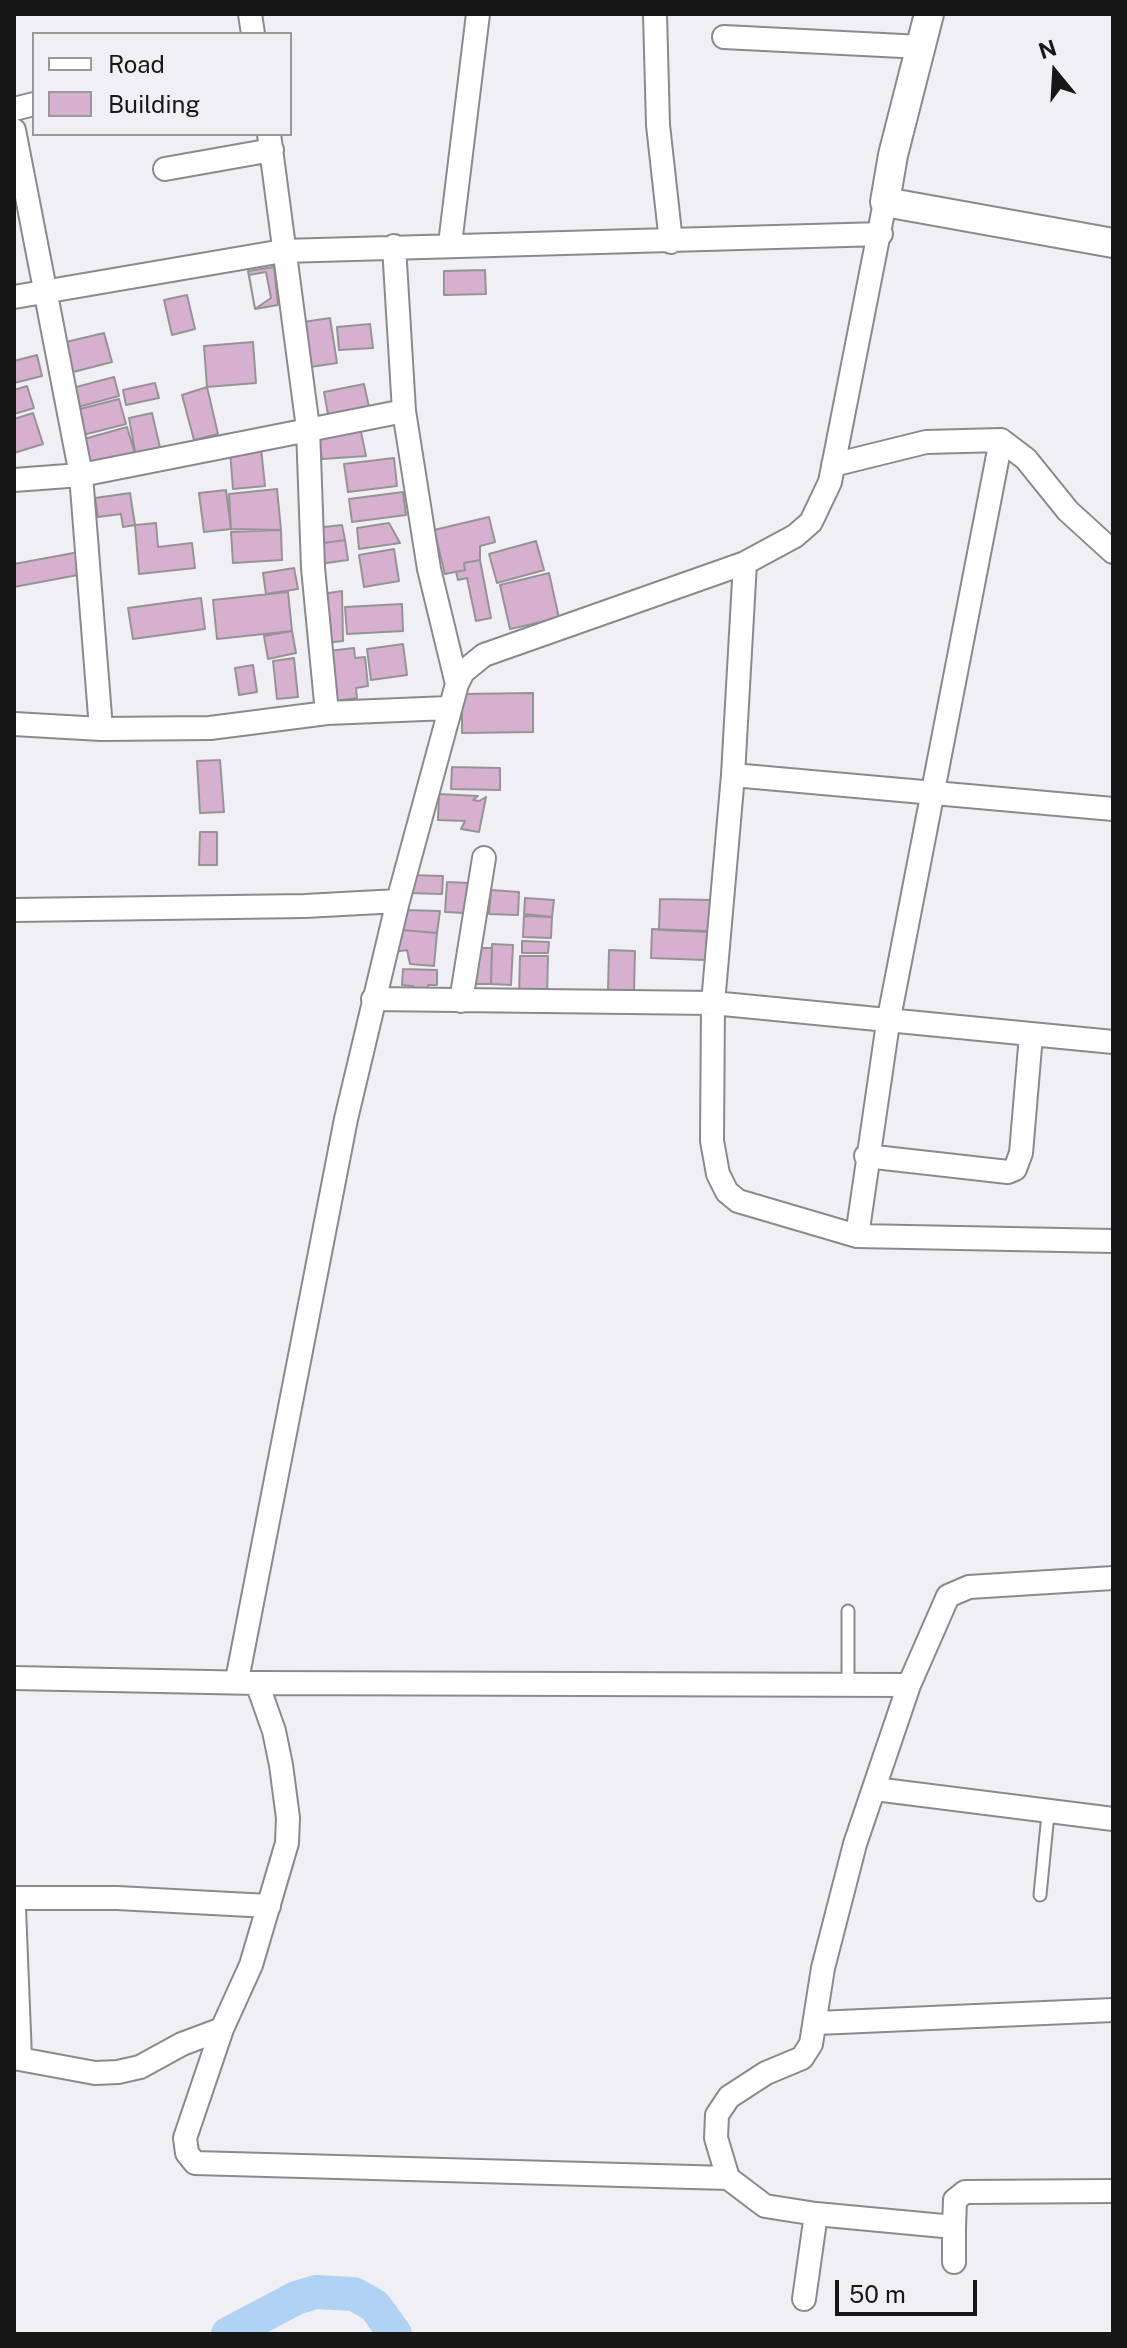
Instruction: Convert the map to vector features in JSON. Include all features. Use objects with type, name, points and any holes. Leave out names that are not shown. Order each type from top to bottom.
[{"type":"street","points":[[450,244],[478,14]]},
{"type":"street","points":[[655,14],[658,125],[671,242]]},
{"type":"street","points":[[929,14],[893,155],[881,234],[830,482],[811,522],[795,536],[745,563],[484,655],[463,672],[448,708],[373,999],[343,1134],[247,1681],[274,1731],[288,1818],[287,1843],[251,1965],[222,2029],[185,2138],[187,2153],[195,2163],[728,2178],[765,2206],[954,2227]]},
{"type":"street","points":[[724,37],[922,47]]},
{"type":"street","points":[[14,130],[81,475],[101,729]]},
{"type":"street","points":[[165,169],[271,142],[308,428],[313,568],[327,713]]},
{"type":"street","points":[[885,202],[1113,243]]},
{"type":"street","points":[[14,297],[283,251],[881,234]]},
{"type":"street","points":[[394,246],[404,411],[426,555],[457,684]]},
{"type":"street","points":[[14,480],[81,475],[404,411]]},
{"type":"street","points":[[833,465],[926,442],[1001,440],[1026,459],[1068,511],[1113,552]]},
{"type":"street","points":[[857,1236],[866,1156],[888,1023],[1001,440]]},
{"type":"street","points":[[745,563],[733,775],[713,1003],[712,1141],[718,1174],[727,1192],[738,1201],[857,1236],[1113,1241]]},
{"type":"street","points":[[14,724],[101,729],[210,728],[327,713],[448,708]]},
{"type":"street","points":[[733,775],[1113,809]]},
{"type":"street","points":[[461,1001],[484,858]]},
{"type":"street","points":[[14,910],[305,906],[398,901]]},
{"type":"street","points":[[373,999],[713,1003],[888,1023],[1113,1042]]},
{"type":"street","points":[[866,1156],[1008,1172],[1015,1169],[1021,1153],[1031,1035]]},
{"type":"street","points":[[728,2178],[716,2138],[717,2115],[721,2106],[766,2073],[802,2058],[811,2044],[817,2023],[823,1968],[855,1844],[909,1685],[940,1611],[955,1591],[969,1587],[1113,1578]]},
{"type":"street","points":[[14,1678],[848,1682],[909,1685]]},
{"type":"street","points":[[875,1789],[1048,1814],[1113,1819]]},
{"type":"street","points":[[14,1898],[117,1898],[269,1906]]},
{"type":"street","points":[[14,1908],[17,2058],[95,2073],[118,2072],[140,2067],[182,2044],[222,2029]]},
{"type":"street","points":[[817,2023],[1037,2016],[1113,2010]]},
{"type":"street","points":[[954,2262],[955,2200],[965,2192],[1113,2191]]},
{"type":"street","points":[[804,2299],[816,2214]]},
{"type":"lane","points":[[848,1611],[848,1682]]},
{"type":"lane","points":[[1040,1895],[1048,1814]]},
{"type":"building","points":[[274,267],[278,305],[255,309],[248,271]]},
{"type":"building","points":[[485,270],[486,294],[444,295],[444,271]]},
{"type":"building","points":[[266,272],[271,298],[255,309],[249,275]]},
{"type":"building","points":[[187,295],[195,329],[172,335],[164,300]]},
{"type":"building","points":[[330,318],[337,363],[304,368],[297,323]]},
{"type":"building","points":[[370,324],[373,348],[339,350],[337,327]]},
{"type":"building","points":[[104,333],[112,362],[73,372],[66,342]]},
{"type":"building","points":[[253,342],[256,383],[207,387],[204,346]]},
{"type":"building","points":[[37,355],[42,376],[14,383],[14,361]]},
{"type":"building","points":[[114,377],[119,396],[74,408],[69,389]]},
{"type":"building","points":[[155,383],[159,398],[126,405],[123,390]]},
{"type":"building","points":[[364,384],[370,412],[329,420],[324,392]]},
{"type":"building","points":[[27,386],[34,408],[14,414],[14,390]]},
{"type":"building","points":[[207,387],[218,434],[194,440],[182,395]]},
{"type":"building","points":[[119,399],[126,424],[79,436],[72,411]]},
{"type":"building","points":[[33,413],[43,444],[14,453],[14,419]]},
{"type":"building","points":[[152,413],[161,452],[136,457],[129,418]]},
{"type":"building","points":[[127,427],[136,457],[85,472],[77,441]]},
{"type":"building","points":[[360,427],[366,456],[322,459],[318,435]]},
{"type":"building","points":[[261,448],[265,486],[233,489],[230,451]]},
{"type":"building","points":[[394,458],[397,486],[348,492],[344,464]]},
{"type":"building","points":[[277,489],[281,530],[231,529],[229,494]]},
{"type":"building","points":[[226,490],[231,529],[204,532],[199,493]]},
{"type":"building","points":[[403,492],[406,515],[352,522],[349,499]]},
{"type":"building","points":[[130,493],[135,525],[123,527],[121,514],[98,517],[95,498]]},
{"type":"building","points":[[489,517],[495,542],[480,546],[480,560],[464,563],[465,570],[445,574],[434,530]]},
{"type":"building","points":[[156,523],[158,547],[192,543],[195,568],[139,574],[135,525]]},
{"type":"building","points":[[389,523],[400,543],[359,549],[357,528]]},
{"type":"building","points":[[342,525],[345,540],[317,544],[315,528]]},
{"type":"building","points":[[281,530],[282,560],[233,563],[231,532]]},
{"type":"building","points":[[345,540],[348,560],[320,564],[317,544]]},
{"type":"building","points":[[536,541],[544,570],[497,583],[489,554]]},
{"type":"building","points":[[394,549],[399,581],[364,587],[359,555]]},
{"type":"building","points":[[79,552],[83,574],[14,587],[14,564]]},
{"type":"building","points":[[480,560],[491,618],[476,621],[467,578],[458,580],[456,572],[465,570],[464,563]]},
{"type":"building","points":[[294,568],[298,589],[266,594],[263,573]]},
{"type":"building","points":[[549,573],[559,618],[510,629],[500,585]]},
{"type":"building","points":[[342,591],[343,641],[323,643],[322,594]]},
{"type":"building","points":[[288,592],[292,631],[217,639],[213,600]]},
{"type":"building","points":[[201,598],[205,629],[133,639],[128,608]]},
{"type":"building","points":[[402,604],[403,631],[347,634],[345,607]]},
{"type":"building","points":[[292,631],[296,653],[268,659],[264,636]]},
{"type":"building","points":[[403,644],[407,675],[371,680],[367,649]]},
{"type":"building","points":[[354,648],[355,658],[365,657],[368,686],[356,688],[357,698],[335,701],[329,651]]},
{"type":"building","points":[[294,658],[298,697],[277,699],[273,661]]},
{"type":"building","points":[[253,665],[257,692],[239,695],[235,668]]},
{"type":"building","points":[[533,693],[533,732],[462,733],[462,694]]},
{"type":"building","points":[[220,760],[224,812],[200,813],[197,761]]},
{"type":"building","points":[[452,767],[500,768],[500,790],[451,789]]},
{"type":"building","points":[[439,794],[478,796],[473,800],[479,801],[486,797],[479,832],[461,829],[465,821],[438,820]]},
{"type":"building","points":[[200,832],[217,832],[217,865],[199,865]]},
{"type":"building","points":[[409,875],[443,876],[442,894],[408,893]]},
{"type":"building","points":[[447,882],[468,883],[466,913],[445,912]]},
{"type":"building","points":[[491,890],[519,892],[518,915],[489,914]]},
{"type":"building","points":[[525,898],[554,900],[552,917],[524,914]]},
{"type":"building","points":[[660,899],[713,900],[712,932],[659,930]]},
{"type":"building","points":[[403,910],[440,911],[437,933],[402,930]]},
{"type":"building","points":[[524,916],[552,917],[551,938],[523,937]]},
{"type":"building","points":[[652,929],[707,931],[706,960],[651,958]]},
{"type":"building","points":[[402,930],[437,933],[434,966],[410,964],[407,950],[394,952]]},
{"type":"building","points":[[522,941],[549,942],[548,953],[522,953]]},
{"type":"building","points":[[492,944],[513,945],[511,985],[491,984]]},
{"type":"building","points":[[472,948],[492,948],[491,984],[471,984]]},
{"type":"building","points":[[609,950],[635,951],[634,992],[608,991]]},
{"type":"building","points":[[520,956],[548,956],[547,996],[519,996]]},
{"type":"building","points":[[403,969],[437,970],[437,985],[428,985],[428,993],[413,999],[413,986],[402,985]]},
{"type":"waterway","points":[[228,2334],[296,2298],[316,2292],[354,2294],[375,2306],[395,2334]]}]
